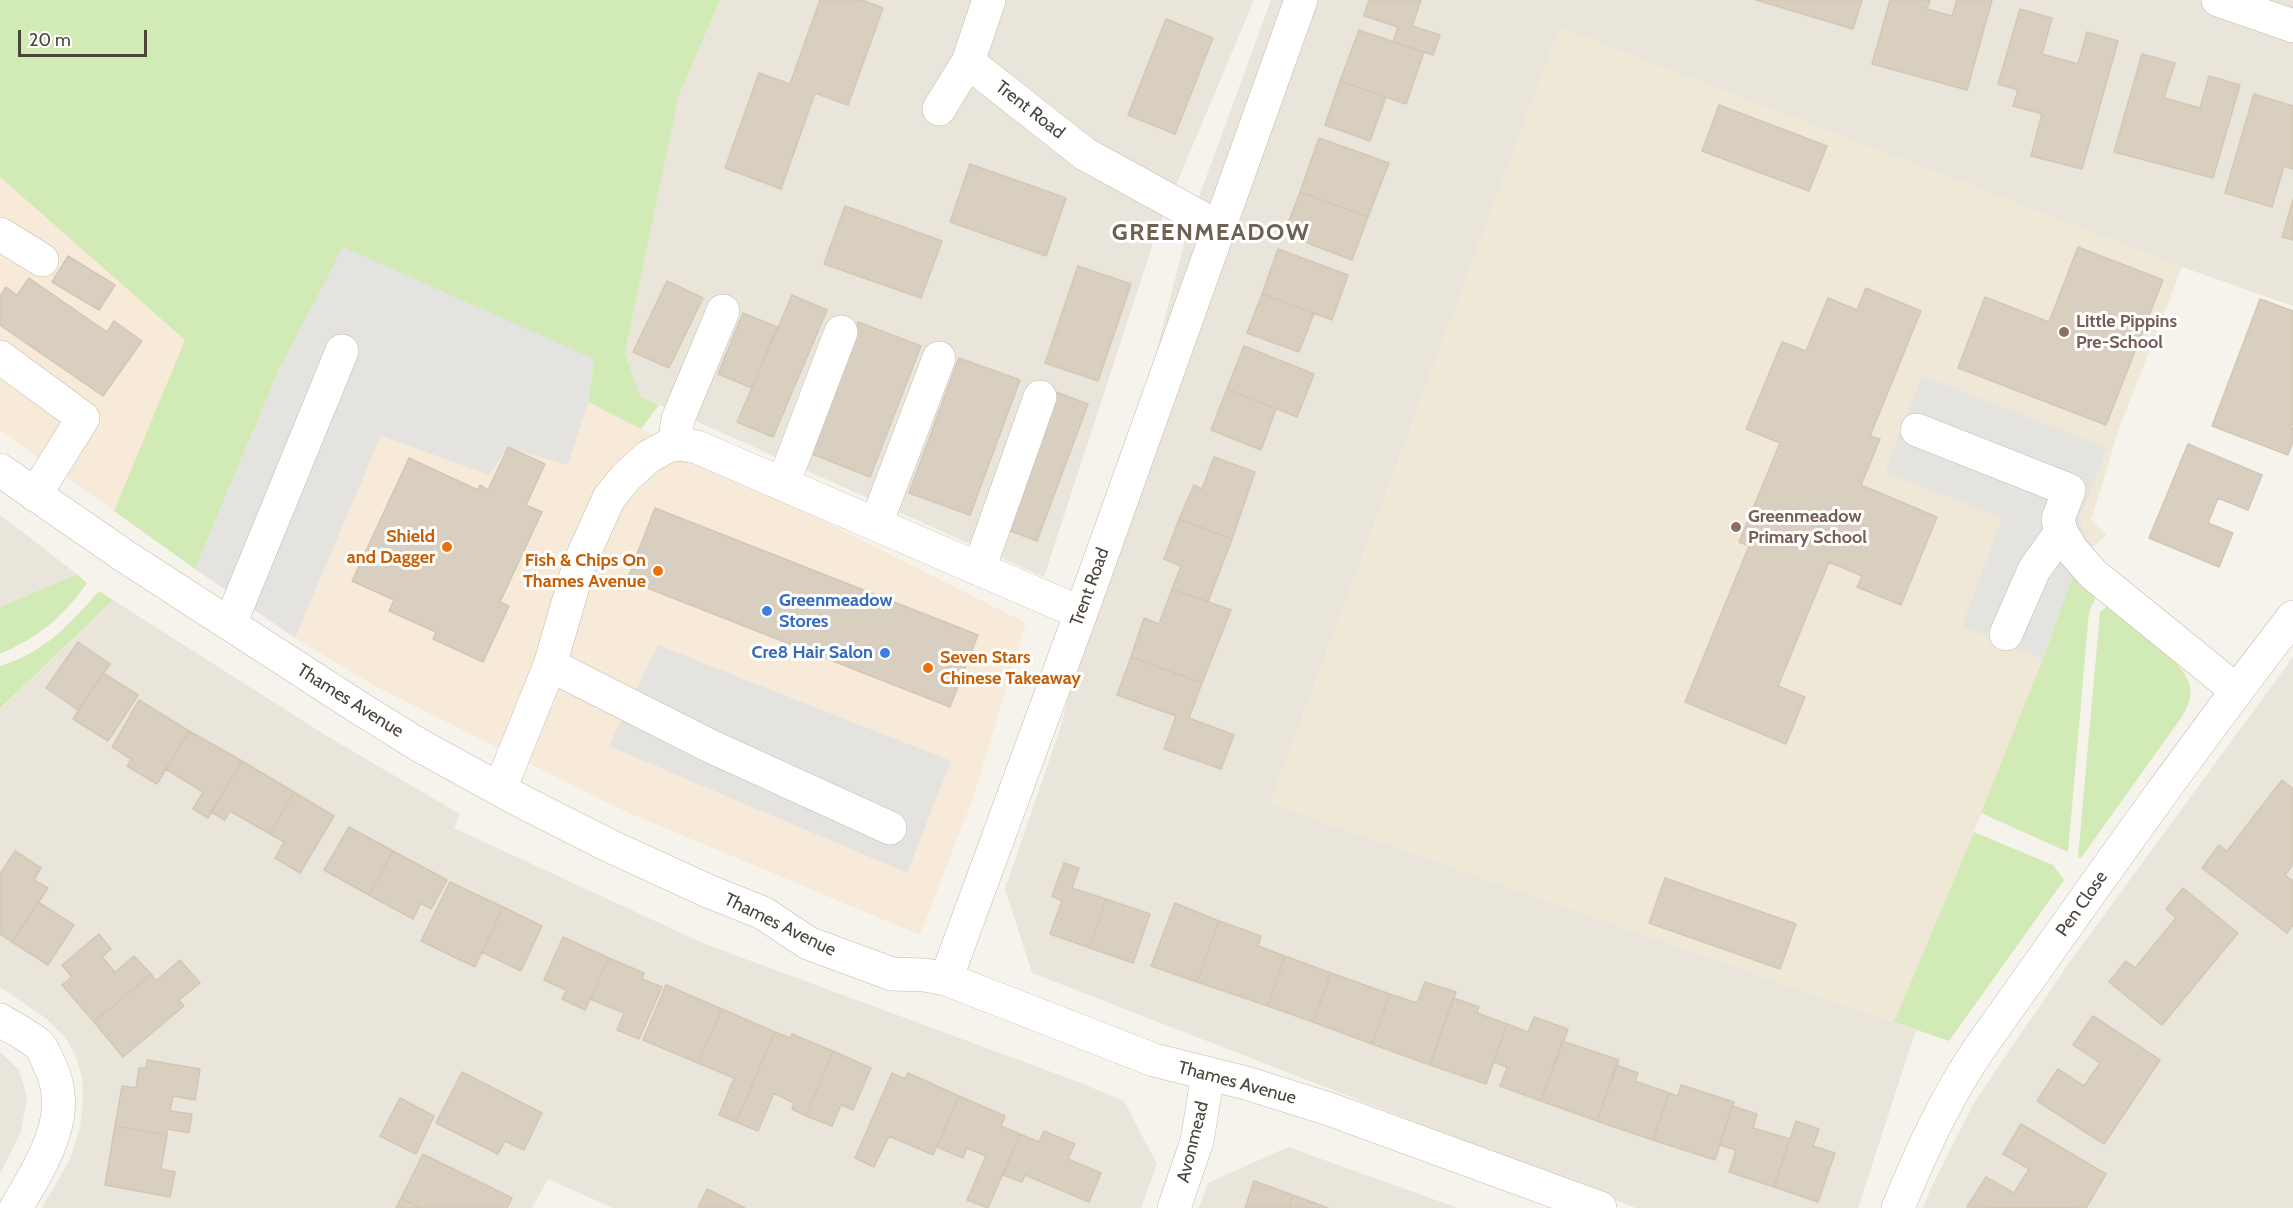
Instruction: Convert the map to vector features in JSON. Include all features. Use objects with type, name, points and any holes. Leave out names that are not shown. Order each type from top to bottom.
[{"type":"street","points":[[939,109],[968,62],[989,0]]},
{"type":"street","name":"Trent Road","points":[[946,980],[1081,613],[1300,0]]},
{"type":"street","points":[[2218,0],[2293,26]]},
{"type":"street","name":"Trent Road","points":[[968,62],[1085,154],[1218,227]]},
{"type":"street","points":[[0,234],[42,260]]},
{"type":"street","points":[[680,444],[676,432],[678,419],[723,311]]},
{"type":"street","points":[[783,484],[841,332]]},
{"type":"street","points":[[230,624],[342,351]]},
{"type":"street","points":[[0,357],[83,418],[36,495]]},
{"type":"street","points":[[876,524],[939,358]]},
{"type":"street","points":[[979,568],[1040,397]]},
{"type":"street","points":[[1917,430],[2069,490],[2058,519],[2061,532],[2072,550],[2093,574],[2236,690]]},
{"type":"street","points":[[501,789],[550,665],[580,562],[609,498],[626,477],[648,457],[668,446],[680,444],[698,447],[1081,613]]},
{"type":"street","name":"Thames Avenue","points":[[0,470],[230,624],[419,745],[612,847],[763,914],[808,943],[892,974],[925,975],[946,980],[1154,1060],[1246,1083],[1329,1109],[1600,1208]]},
{"type":"street","points":[[2006,634],[2034,570],[2061,532]]},
{"type":"street","name":"Pen Close","points":[[1898,1208],[1921,1151],[1958,1081],[2102,875],[2236,690],[2293,617]]},
{"type":"street","points":[[550,665],[710,746],[890,828]]},
{"type":"street","points":[[0,1020],[40,1046],[53,1072],[59,1098],[56,1129],[45,1156],[16,1208]]},
{"type":"street","name":"Avonmead","points":[[1174,1208],[1197,1141],[1208,1074]]},
{"type":"shaded area","points":[[720,0],[1254,0],[1158,228],[1044,577],[640,396],[625,353],[679,95]]},
{"type":"shaded area","points":[[1271,0],[2293,0],[2293,306],[2182,267],[1560,28],[1270,803],[1916,1030],[1858,1208],[1636,1208],[1032,973],[1005,889],[1060,729],[1189,224]]},
{"type":"shaded area","name":"Greenmeadow Primary School","points":[[1560,28],[2182,267],[2119,429],[2091,520],[2107,535],[2091,548],[2074,572],[2043,659],[1974,832],[1894,1022],[1270,803]]},
{"type":"shaded area","points":[[0,177],[186,341],[114,511],[0,430]]},
{"type":"shaded area","points":[[343,247],[594,359],[588,402],[568,465],[508,447],[489,475],[381,436],[295,638],[195,569],[282,363]]},
{"type":"shaded area","points":[[1922,376],[2107,448],[2080,517],[2083,533],[2091,548],[2074,572],[2043,659],[1962,626],[2002,518],[1885,472]]},
{"type":"shaded area","points":[[588,402],[1026,623],[973,798],[920,935],[615,807],[373,685],[295,638],[381,436],[489,475],[508,447],[568,464]]},
{"type":"shaded area","points":[[0,515],[77,574],[0,607]]},
{"type":"shaded area","points":[[113,600],[330,738],[460,814],[454,828],[705,944],[1124,1101],[1157,1164],[1141,1208],[613,1208],[548,1179],[532,1208],[42,1208],[70,1159],[80,1128],[83,1101],[82,1078],[76,1057],[66,1038],[47,1019],[0,987],[0,710]]},
{"type":"shaded area","points":[[658,645],[951,761],[907,873],[609,746]]},
{"type":"shaded area","points":[[2293,657],[2293,1208],[1923,1208],[1975,1101],[2069,963]]},
{"type":"shaded area","points":[[0,1052],[19,1070],[27,1097],[21,1132],[0,1174]]},
{"type":"shaded area","points":[[1288,1147],[1458,1208],[1199,1208],[1208,1183]]},
{"type":"green space","points":[[0,0],[720,0],[679,95],[625,353],[640,396],[659,405],[641,429],[588,402],[594,359],[282,363],[195,569],[114,511],[185,340],[0,177]]},
{"type":"green space","points":[[2074,572],[2097,594],[2089,612],[2068,852],[1981,813],[2043,659]]},
{"type":"green space","points":[[77,574],[87,583],[59,616],[27,641],[0,654],[0,607]]},
{"type":"green space","points":[[99,591],[113,600],[0,709],[0,666],[30,653],[55,636]]},
{"type":"green space","points":[[2108,606],[2155,643],[2179,666],[2190,687],[2190,696],[2181,718],[2081,858],[2078,857],[2100,612]]},
{"type":"green space","points":[[1974,832],[2053,865],[2064,880],[1949,1041],[1894,1022]]},
{"type":"building","points":[[820,0],[862,0],[883,8],[848,105],[815,93],[781,189],[725,168],[759,73],[790,84]]},
{"type":"building","points":[[1369,0],[1421,0],[1412,26],[1440,35],[1433,55],[1393,42],[1398,27],[1364,16]]},
{"type":"building","points":[[1756,0],[1862,0],[1853,29]]},
{"type":"building","points":[[1890,0],[1930,0],[1927,9],[1952,16],[1957,0],[1992,0],[1967,90],[1872,64]]},
{"type":"building","points":[[2020,9],[2052,18],[2042,54],[2078,64],[2087,32],[2118,41],[2082,169],[2031,156],[2042,114],[2013,106],[2018,90],[1998,84]]},
{"type":"building","points":[[1166,19],[1213,38],[1175,134],[1128,115]]},
{"type":"building","points":[[1359,30],[1424,52],[1406,104],[1340,81]]},
{"type":"building","points":[[2142,54],[2175,63],[2164,98],[2200,108],[2209,76],[2240,85],[2213,178],[2114,152]]},
{"type":"building","points":[[1340,81],[1386,97],[1370,141],[1325,125]]},
{"type":"building","points":[[2254,94],[2293,106],[2293,169],[2284,166],[2272,207],[2225,193]]},
{"type":"building","points":[[1719,105],[1827,146],[1809,191],[1702,151]]},
{"type":"building","points":[[1319,138],[1389,163],[1368,217],[1300,192]]},
{"type":"building","points":[[970,164],[1066,198],[1046,256],[950,222]]},
{"type":"building","points":[[1300,192],[1368,217],[1352,260],[1284,234]]},
{"type":"building","points":[[2293,200],[2293,240],[2282,237]]},
{"type":"building","points":[[845,206],[942,241],[921,298],[824,264]]},
{"type":"building","name":"Little Pippins Pre-School","points":[[2078,247],[2163,280],[2106,425],[1958,368],[1985,297],[2049,322]]},
{"type":"building","points":[[1278,249],[1348,275],[1332,320],[1262,294]]},
{"type":"building","points":[[68,256],[115,285],[99,310],[52,282]]},
{"type":"building","points":[[1078,266],[1131,284],[1098,381],[1045,363]]},
{"type":"building","points":[[29,278],[107,332],[114,321],[142,341],[103,396],[0,325],[0,296],[6,287],[17,295]]},
{"type":"building","points":[[667,281],[703,298],[669,368],[633,352]]},
{"type":"building","points":[[1866,288],[1921,311],[1870,436],[1880,439],[1861,485],[1937,517],[1901,605],[1857,587],[1862,576],[1829,562],[1778,686],[1805,697],[1786,744],[1685,702],[1749,546],[1739,542],[1780,443],[1746,429],[1782,342],[1806,351],[1828,298],[1857,310]]},
{"type":"building","points":[[1262,294],[1314,313],[1299,352],[1247,333]]},
{"type":"building","points":[[792,295],[827,310],[773,437],[737,422]]},
{"type":"building","points":[[2260,299],[2293,311],[2293,423],[2291,427],[2293,428],[2293,442],[2288,455],[2212,426]]},
{"type":"building","points":[[743,313],[777,327],[752,388],[718,374]]},
{"type":"building","points":[[858,322],[921,346],[870,477],[807,452]]},
{"type":"building","points":[[1244,346],[1314,374],[1297,417],[1227,389]]},
{"type":"building","points":[[959,358],[1020,380],[970,515],[909,493]]},
{"type":"building","points":[[1227,389],[1276,409],[1261,450],[1211,430]]},
{"type":"building","points":[[1056,392],[1088,404],[1037,541],[1005,529]]},
{"type":"building","points":[[2188,444],[2262,475],[2248,510],[2218,498],[2208,523],[2233,533],[2219,567],[2149,538]]},
{"type":"building","name":"Shield and Dagger","points":[[508,447],[545,464],[526,505],[542,512],[500,602],[509,606],[483,662],[433,639],[436,632],[389,611],[394,600],[352,581],[409,458],[478,490],[480,485],[488,490]]},
{"type":"building","points":[[1214,457],[1255,472],[1232,539],[1179,519],[1194,485],[1202,489]]},
{"type":"building","points":[[655,508],[978,635],[950,707],[627,580]]},
{"type":"building","points":[[1179,519],[1232,539],[1208,602],[1172,589],[1181,566],[1164,559]]},
{"type":"building","points":[[1172,589],[1231,610],[1202,683],[1131,657],[1144,618],[1159,624]]},
{"type":"building","points":[[78,642],[110,664],[78,710],[46,688]]},
{"type":"building","points":[[1131,657],[1202,683],[1189,718],[1234,735],[1221,769],[1164,749],[1176,716],[1117,695]]},
{"type":"building","points":[[103,673],[138,695],[108,741],[73,719]]},
{"type":"building","points":[[139,700],[189,731],[157,784],[127,766],[131,759],[112,747]]},
{"type":"building","points":[[189,731],[242,761],[208,818],[193,809],[203,792],[166,769]]},
{"type":"building","points":[[242,761],[294,792],[270,834],[230,811],[225,820],[211,812]]},
{"type":"building","points":[[2282,780],[2293,789],[2293,864],[2285,875],[2293,881],[2293,925],[2287,933],[2202,868],[2219,845],[2227,851]]},
{"type":"building","points":[[294,792],[334,816],[300,873],[275,858],[284,842],[270,834]]},
{"type":"building","points":[[349,827],[393,851],[369,895],[324,870]]},
{"type":"building","points":[[15,851],[41,868],[34,880],[48,888],[12,942],[0,934],[0,874]]},
{"type":"building","points":[[393,851],[447,880],[431,909],[421,903],[413,919],[369,895]]},
{"type":"building","points":[[1064,863],[1079,868],[1072,888],[1106,899],[1090,948],[1050,934],[1062,901],[1052,896]]},
{"type":"building","points":[[1665,878],[1796,924],[1780,969],[1649,923]]},
{"type":"building","points":[[450,882],[503,907],[475,967],[421,941]]},
{"type":"building","points":[[2183,888],[2238,933],[2162,1025],[2109,982],[2126,961],[2135,968],[2176,918],[2166,909]]},
{"type":"building","points":[[1106,899],[1150,914],[1133,963],[1090,948]]},
{"type":"building","points":[[38,902],[74,925],[48,965],[12,942]]},
{"type":"building","points":[[1175,903],[1219,921],[1197,982],[1151,966]]},
{"type":"building","points":[[503,907],[542,926],[521,971],[482,952]]},
{"type":"building","points":[[1219,921],[1261,936],[1258,946],[1285,956],[1268,1006],[1197,982]]},
{"type":"building","points":[[99,934],[111,949],[102,957],[115,972],[134,956],[151,974],[94,1022],[62,985],[72,977],[62,965]]},
{"type":"building","points":[[563,937],[609,958],[585,1010],[562,999],[566,990],[544,980]]},
{"type":"building","points":[[1285,956],[1331,973],[1313,1022],[1268,1006]]},
{"type":"building","points":[[609,958],[644,973],[642,979],[662,987],[639,1039],[617,1030],[624,1013],[590,999]]},
{"type":"building","points":[[180,960],[200,983],[179,1000],[184,1006],[123,1057],[94,1022],[151,974],[156,981]]},
{"type":"building","points":[[1331,973],[1390,994],[1372,1044],[1313,1022]]},
{"type":"building","points":[[1425,982],[1456,992],[1430,1065],[1372,1044],[1390,994],[1417,1003]]},
{"type":"building","points":[[666,985],[722,1009],[698,1063],[643,1040]]},
{"type":"building","points":[[1453,998],[1479,1007],[1477,1013],[1507,1024],[1486,1084],[1430,1065]]},
{"type":"building","points":[[722,1009],[775,1032],[736,1122],[719,1115],[734,1078],[698,1063]]},
{"type":"building","points":[[2093,1016],[2160,1060],[2104,1144],[2037,1101],[2058,1069],[2084,1086],[2100,1063],[2073,1045]]},
{"type":"building","points":[[1534,1017],[1568,1029],[1541,1101],[1500,1086],[1507,1067],[1493,1062],[1507,1024],[1528,1032]]},
{"type":"building","points":[[775,1032],[790,1038],[792,1034],[833,1051],[806,1116],[792,1109],[794,1103],[774,1093],[758,1131],[736,1122]]},
{"type":"building","points":[[1562,1041],[1619,1060],[1597,1121],[1541,1101]]},
{"type":"building","points":[[833,1051],[871,1068],[853,1110],[841,1105],[832,1126],[806,1116]]},
{"type":"building","points":[[147,1060],[200,1069],[195,1100],[173,1096],[170,1111],[192,1114],[189,1133],[167,1129],[167,1135],[115,1126],[122,1086],[136,1088],[139,1068],[146,1068]]},
{"type":"building","points":[[1616,1065],[1638,1073],[1635,1081],[1669,1093],[1653,1140],[1597,1121]]},
{"type":"building","points":[[462,1072],[542,1113],[524,1150],[505,1141],[498,1154],[436,1123]]},
{"type":"building","points":[[892,1073],[905,1079],[908,1073],[959,1096],[933,1155],[889,1136],[874,1167],[855,1158]]},
{"type":"building","points":[[1681,1085],[1734,1102],[1715,1160],[1653,1140],[1669,1093],[1678,1096]]},
{"type":"building","points":[[959,1096],[1005,1116],[1001,1126],[1020,1134],[988,1208],[967,1200],[986,1156],[967,1148],[963,1158],[937,1147]]},
{"type":"building","points":[[400,1098],[434,1116],[416,1154],[380,1136]]},
{"type":"building","points":[[1732,1106],[1757,1114],[1753,1128],[1790,1139],[1774,1187],[1729,1172],[1736,1150],[1719,1145]]},
{"type":"building","points":[[1796,1121],[1819,1129],[1813,1146],[1835,1153],[1818,1202],[1774,1187]]},
{"type":"building","points":[[2021,1124],[2106,1174],[2086,1208],[1967,1207],[1986,1177],[2014,1193],[2029,1169],[2003,1154]]},
{"type":"building","points":[[115,1126],[167,1135],[161,1169],[175,1172],[170,1197],[105,1185]]},
{"type":"building","points":[[1044,1131],[1075,1144],[1068,1159],[1101,1173],[1089,1202],[1025,1175],[1022,1182],[1003,1175],[1020,1134],[1039,1142]]},
{"type":"building","points":[[423,1154],[512,1198],[507,1208],[421,1208],[401,1198]]},
{"type":"building","points":[[1254,1181],[1293,1195],[1289,1208],[1245,1208]]},
{"type":"building","points":[[707,1189],[745,1208],[698,1208]]},
{"type":"building","points":[[1293,1195],[1328,1208],[1289,1208]]},
{"type":"building","points":[[401,1198],[421,1208],[396,1208]]},
{"type":"place","name":"Little Pippins Pre-School","points":[[2064,332]]},
{"type":"place","name":"Greenmeadow Primary School","points":[[1736,527]]},
{"type":"place","name":"Shield and Dagger","points":[[447,547]]},
{"type":"place","name":"Fish & Chips On Thames Avenue","points":[[658,571]]},
{"type":"place","name":"Greenmeadow Stores","points":[[767,611]]},
{"type":"place","name":"Cre8 Hair Salon","points":[[885,653]]},
{"type":"place","name":"Seven Stars Chinese Takeaway","points":[[928,668]]},
{"type":"district","name":"GREENMEADOW","points":[[1211,233]]}]
